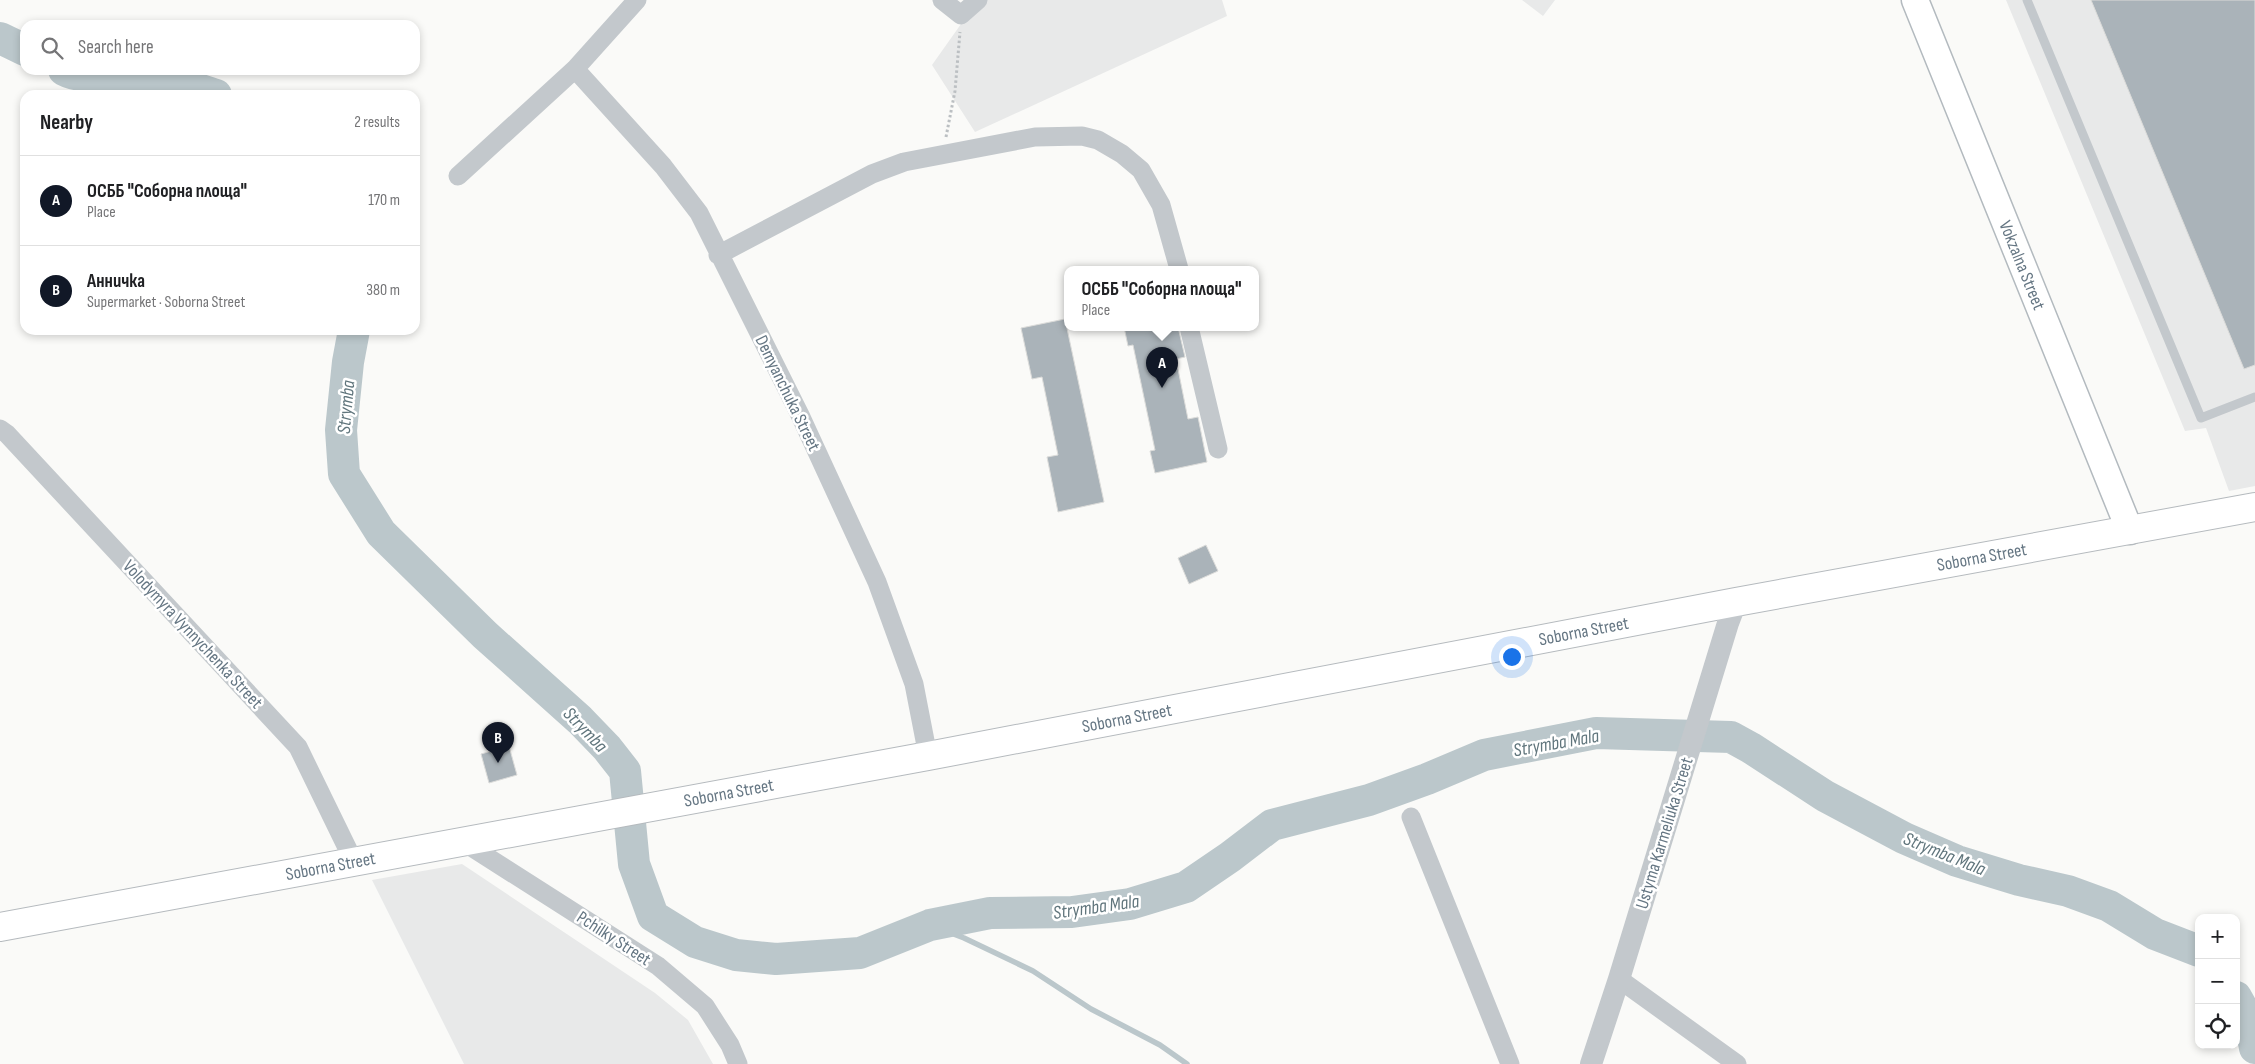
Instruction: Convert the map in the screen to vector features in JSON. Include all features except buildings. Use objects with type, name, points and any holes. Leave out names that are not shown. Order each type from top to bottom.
[{"type":"main road","name":"Vokzalna Street","points":[[1915,0],[2130,532]]},
{"type":"main road","name":"Soborna Street","points":[[0,927],[928,756],[1736,602],[2130,532],[2255,507]]},
{"type":"street","points":[[458,176],[575,69],[637,0]]},
{"type":"street","points":[[942,0],[961,15],[978,0]]},
{"type":"street","name":"Demyanchuka Street","points":[[575,69],[663,166],[699,213],[718,255],[800,415],[877,582],[914,684],[928,756]]},
{"type":"street","points":[[718,255],[872,174],[904,162],[1035,137],[1082,136],[1098,140],[1122,154],[1142,170],[1161,205],[1178,266]]},
{"type":"street","points":[[1190,331],[1218,449]]},
{"type":"street","name":"Volodymyra Vynnychenka Street","points":[[0,429],[7,434],[298,748],[354,862]]},
{"type":"street","name":"Ustyma Karmeliuka Street","points":[[1591,1064],[1620,979],[1700,713],[1736,602]]},
{"type":"street","points":[[1412,817],[1510,1064]]},
{"type":"street","name":"Pchilky Street","points":[[462,841],[658,966],[705,1006],[730,1045],[738,1064]]},
{"type":"street","points":[[1620,979],[1738,1064]]},
{"type":"lane","points":[[2027,0],[2201,418],[2255,397]]},
{"type":"path","points":[[943,154],[955,91],[961,15]]},
{"type":"shaded area","points":[[978,0],[1222,0],[1227,16],[975,132],[932,65]]},
{"type":"shaded area","points":[[1522,0],[1555,0],[1543,16]]},
{"type":"shaded area","points":[[2006,0],[2255,0],[2255,486],[2229,491],[2206,428],[2185,431]]},
{"type":"shaded area","points":[[462,864],[655,993],[688,1020],[713,1064],[464,1064],[372,880]]},
{"type":"waterway","name":"Strymba","points":[[0,38],[20,48]]},
{"type":"waterway","name":"Strymba","points":[[81,75],[125,75]]},
{"type":"waterway","name":"Strymba","points":[[125,75],[154,77],[200,90]]},
{"type":"waterway","name":"Strymba Mala","points":[[353,335],[348,362],[341,430],[344,474],[381,533],[485,635],[580,720],[607,748],[625,771],[634,864],[653,916],[695,942],[736,955],[776,959],[860,953],[930,925],[990,913],[1072,912],[1130,904],[1186,887],[1272,825],[1369,800],[1427,779],[1484,755],[1596,733],[1731,737],[1825,796],[1904,838],[1957,861],[2019,880],[2068,891],[2109,906],[2155,934],[2195,949]]},
{"type":"waterway","points":[[930,925],[964,938],[1033,971],[1091,1009],[1160,1045],[1187,1064]]},
{"type":"waterway","name":"Strymba Mala","points":[[2240,1004],[2250,1022],[2255,1048]]},
{"type":"place","name":"ОСББ \"Соборна площа\"","points":[[1162,388]]},
{"type":"place","name":"Анничка","points":[[498,763]]}]
